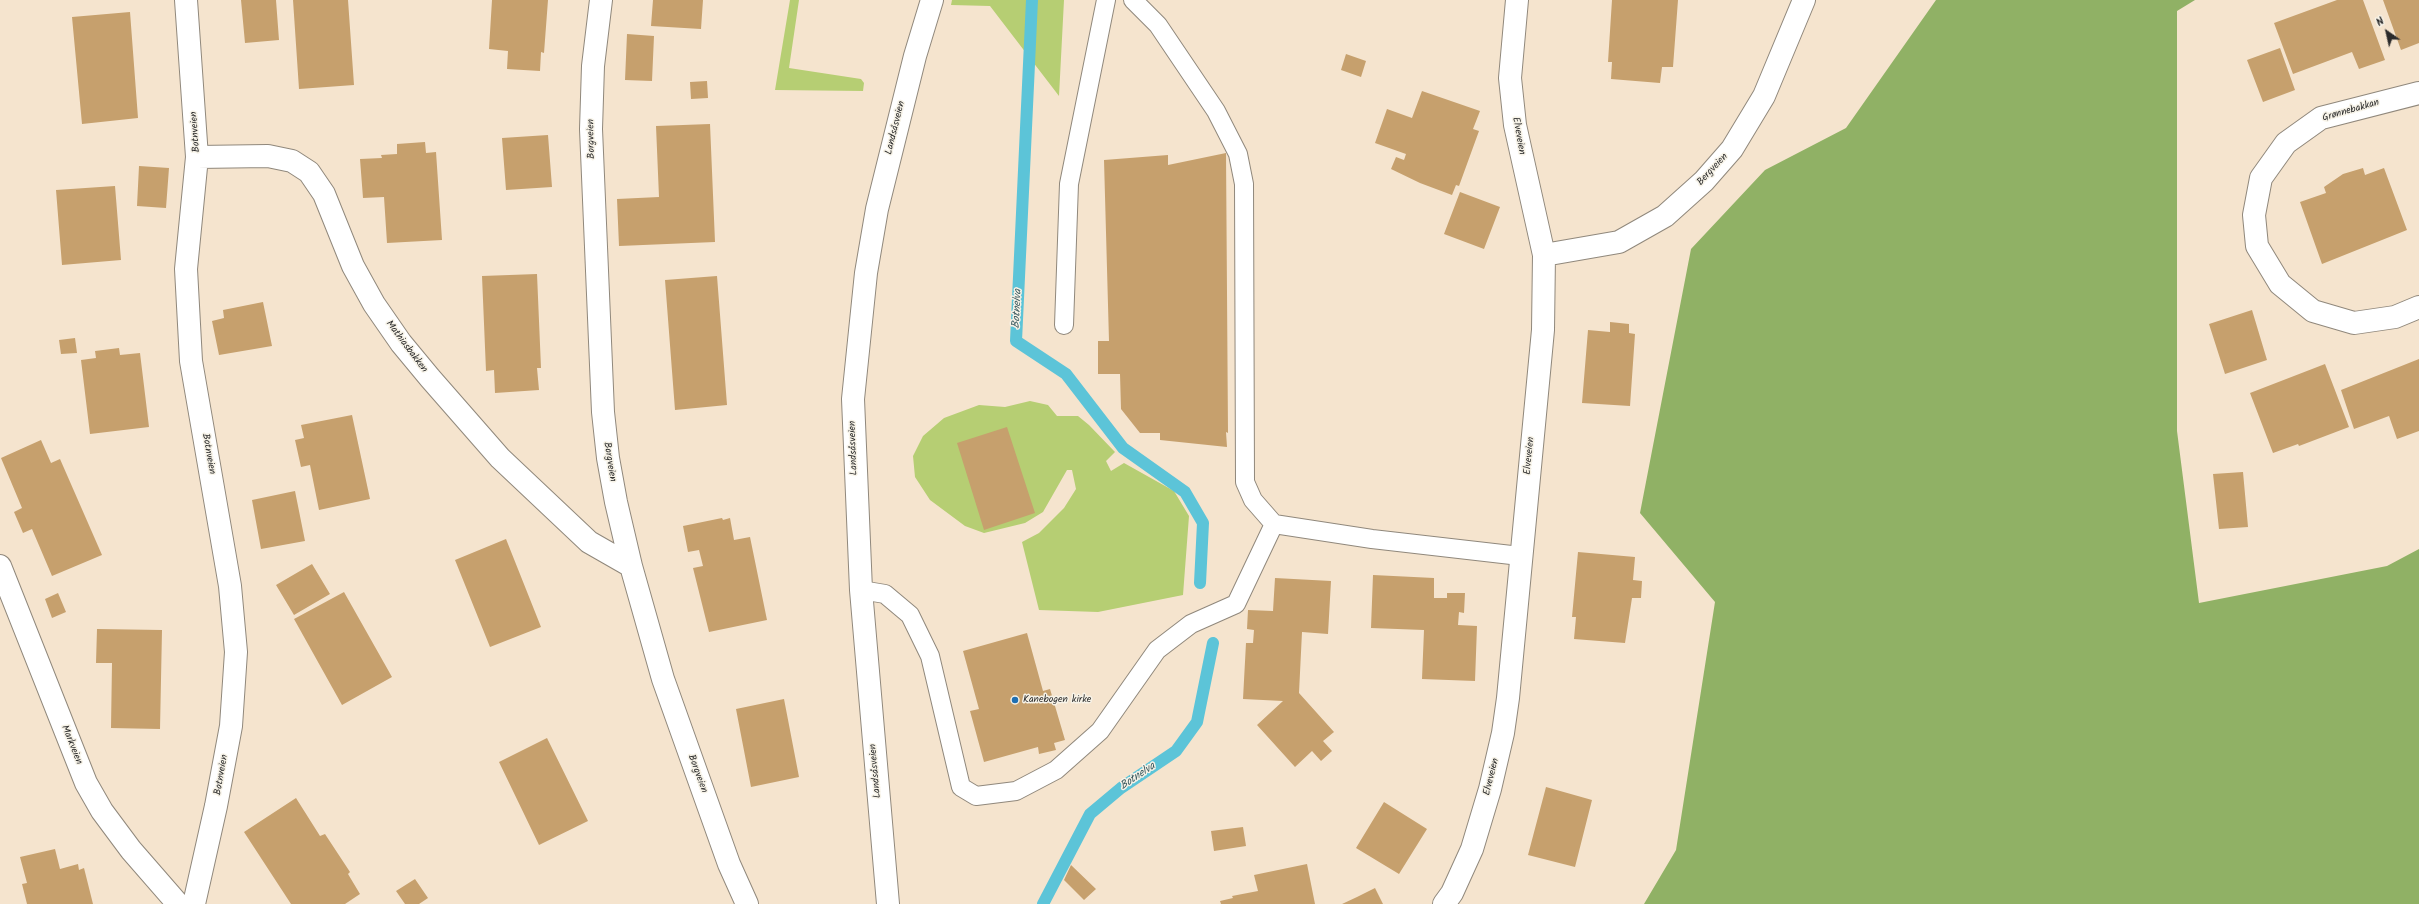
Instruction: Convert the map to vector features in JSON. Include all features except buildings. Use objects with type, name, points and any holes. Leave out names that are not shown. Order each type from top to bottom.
[{"type":"street","name":"Botnveien","points":[[186,0],[197,157],[186,269],[191,361],[230,586],[236,652],[230,726],[216,806],[194,904]]},
{"type":"street","name":"Borgveien","points":[[601,0],[593,66],[591,129],[603,412],[616,502],[631,566],[663,679],[729,864],[747,904]]},
{"type":"street","name":"Landsåsveien","points":[[888,904],[861,590],[853,399],[866,273],[877,208],[894,138],[932,0]]},
{"type":"street","name":"Elveveien","points":[[1444,904],[1452,893],[1472,849],[1490,789],[1503,733],[1508,698],[1520,556],[1543,330],[1544,254],[1514,125],[1510,78],[1517,0]]},
{"type":"street","name":"Bergveien","points":[[1544,254],[1619,242],[1665,216],[1704,181],[1732,149],[1764,96],[1804,0]]},
{"type":"street","name":"Grønnebakkan","points":[[2419,93],[2321,118],[2286,143],[2261,178],[2254,215],[2258,246],[2280,284],[2313,311],[2354,323],[2395,317],[2419,308]]},
{"type":"street","name":"Mathiasbakken","points":[[197,157],[268,156],[292,161],[309,172],[324,194],[353,266],[374,304],[401,343],[500,458],[589,542],[631,566]]},
{"type":"street","name":"Markveien","points":[[0,566],[86,783],[102,811],[131,850],[178,904]]},
{"type":"lane","points":[[1064,325],[1069,184],[1106,0]]},
{"type":"lane","points":[[1133,0],[1158,25],[1216,112],[1238,154],[1244,184],[1245,482],[1253,500],[1274,524],[1372,539],[1520,556]]},
{"type":"lane","points":[[861,590],[885,594],[910,615],[930,656],[961,787],[976,796],[1016,791],[1056,770],[1100,731],[1157,650],[1191,624],[1236,604],[1274,524]]},
{"type":"green space","points":[[790,0],[799,0],[789,68],[861,79],[864,83],[863,91],[775,90]]},
{"type":"green space","points":[[952,0],[1064,0],[1059,96],[990,6],[951,5]]},
{"type":"green space","points":[[1936,0],[2195,0],[2177,11],[2177,431],[2199,603],[2387,566],[2419,549],[2419,904],[1644,904],[1676,850],[1715,602],[1640,513],[1691,249],[1765,170],[1846,128]]},
{"type":"green space","points":[[1030,401],[1048,405],[1057,416],[1078,416],[1089,425],[1115,452],[1106,461],[1111,471],[1124,463],[1174,491],[1189,516],[1183,595],[1098,612],[1039,610],[1022,542],[1039,533],[1064,508],[1076,489],[1072,470],[1067,470],[1043,512],[1025,523],[984,533],[965,526],[930,500],[915,477],[913,456],[923,436],[944,418],[979,405],[1005,407]]},
{"type":"waterway","name":"Botnelva","points":[[1032,0],[1016,341],[1066,374],[1123,448],[1185,492],[1203,523],[1200,583]]},
{"type":"waterway","name":"Botnelva","points":[[1043,904],[1090,814],[1121,788],[1176,751],[1197,722],[1213,643]]},
{"type":"place","name":"Kanebogen kirke","points":[[1015,700]]}]
